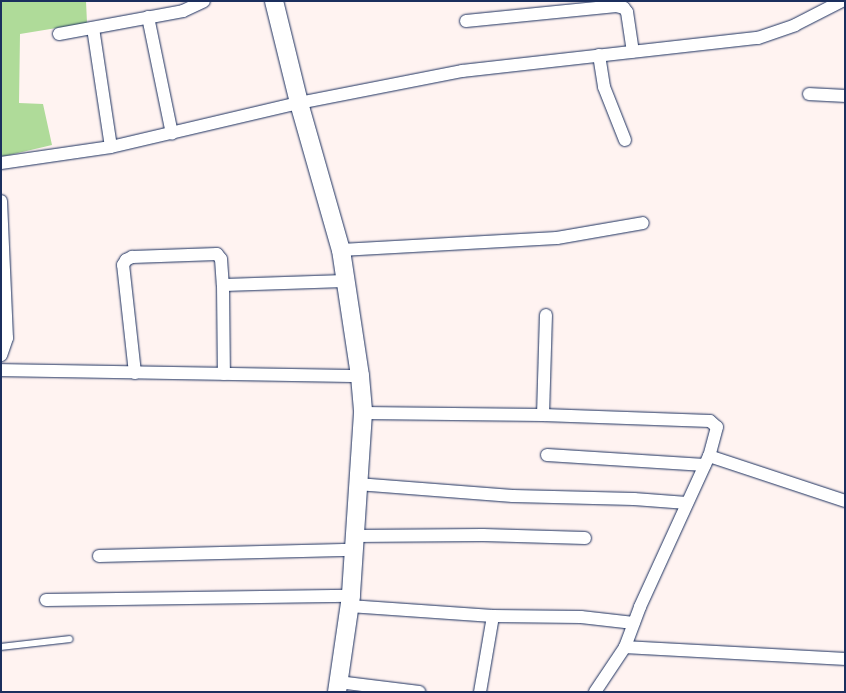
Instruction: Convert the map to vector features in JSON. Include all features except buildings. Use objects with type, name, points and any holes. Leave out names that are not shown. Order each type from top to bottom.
[{"type":"street","points":[[59,34],[183,11],[204,1]]},
{"type":"street","points":[[274,1],[299,102],[341,250],[360,376],[363,413],[350,601],[338,687],[419,692]]},
{"type":"street","points":[[1,163],[112,147],[299,102],[462,71],[769,35],[842,1]]},
{"type":"street","points":[[466,21],[616,6],[624,8],[628,12],[633,52]]},
{"type":"street","points":[[148,17],[172,134]]},
{"type":"street","points":[[93,28],[112,147]]},
{"type":"street","points":[[599,55],[604,87],[625,140]]},
{"type":"street","points":[[809,94],[845,96]]},
{"type":"street","points":[[1,201],[7,338],[1,355]]},
{"type":"street","points":[[341,250],[556,238],[643,223]]},
{"type":"street","points":[[135,373],[123,265],[126,260],[132,257],[217,254],[221,258],[223,285],[224,374]]},
{"type":"street","points":[[223,285],[346,281]]},
{"type":"street","points":[[543,415],[546,315]]},
{"type":"street","points":[[1,370],[360,376]]},
{"type":"street","points":[[363,413],[543,415],[710,421],[717,427],[707,460],[625,647],[595,692]]},
{"type":"street","points":[[547,454],[707,460],[845,501]]},
{"type":"street","points":[[357,484],[514,496],[634,498],[687,503]]},
{"type":"street","points":[[99,556],[483,535],[585,538]]},
{"type":"street","points":[[46,600],[350,601],[493,616],[582,617],[634,623]]},
{"type":"street","points":[[480,692],[493,616]]},
{"type":"street","points":[[625,647],[845,659]]},
{"type":"lane","points":[[1,647],[70,639]]},
{"type":"green space","points":[[1,1],[86,1],[87,23],[20,34],[19,103],[43,104],[52,145],[1,157]]}]
